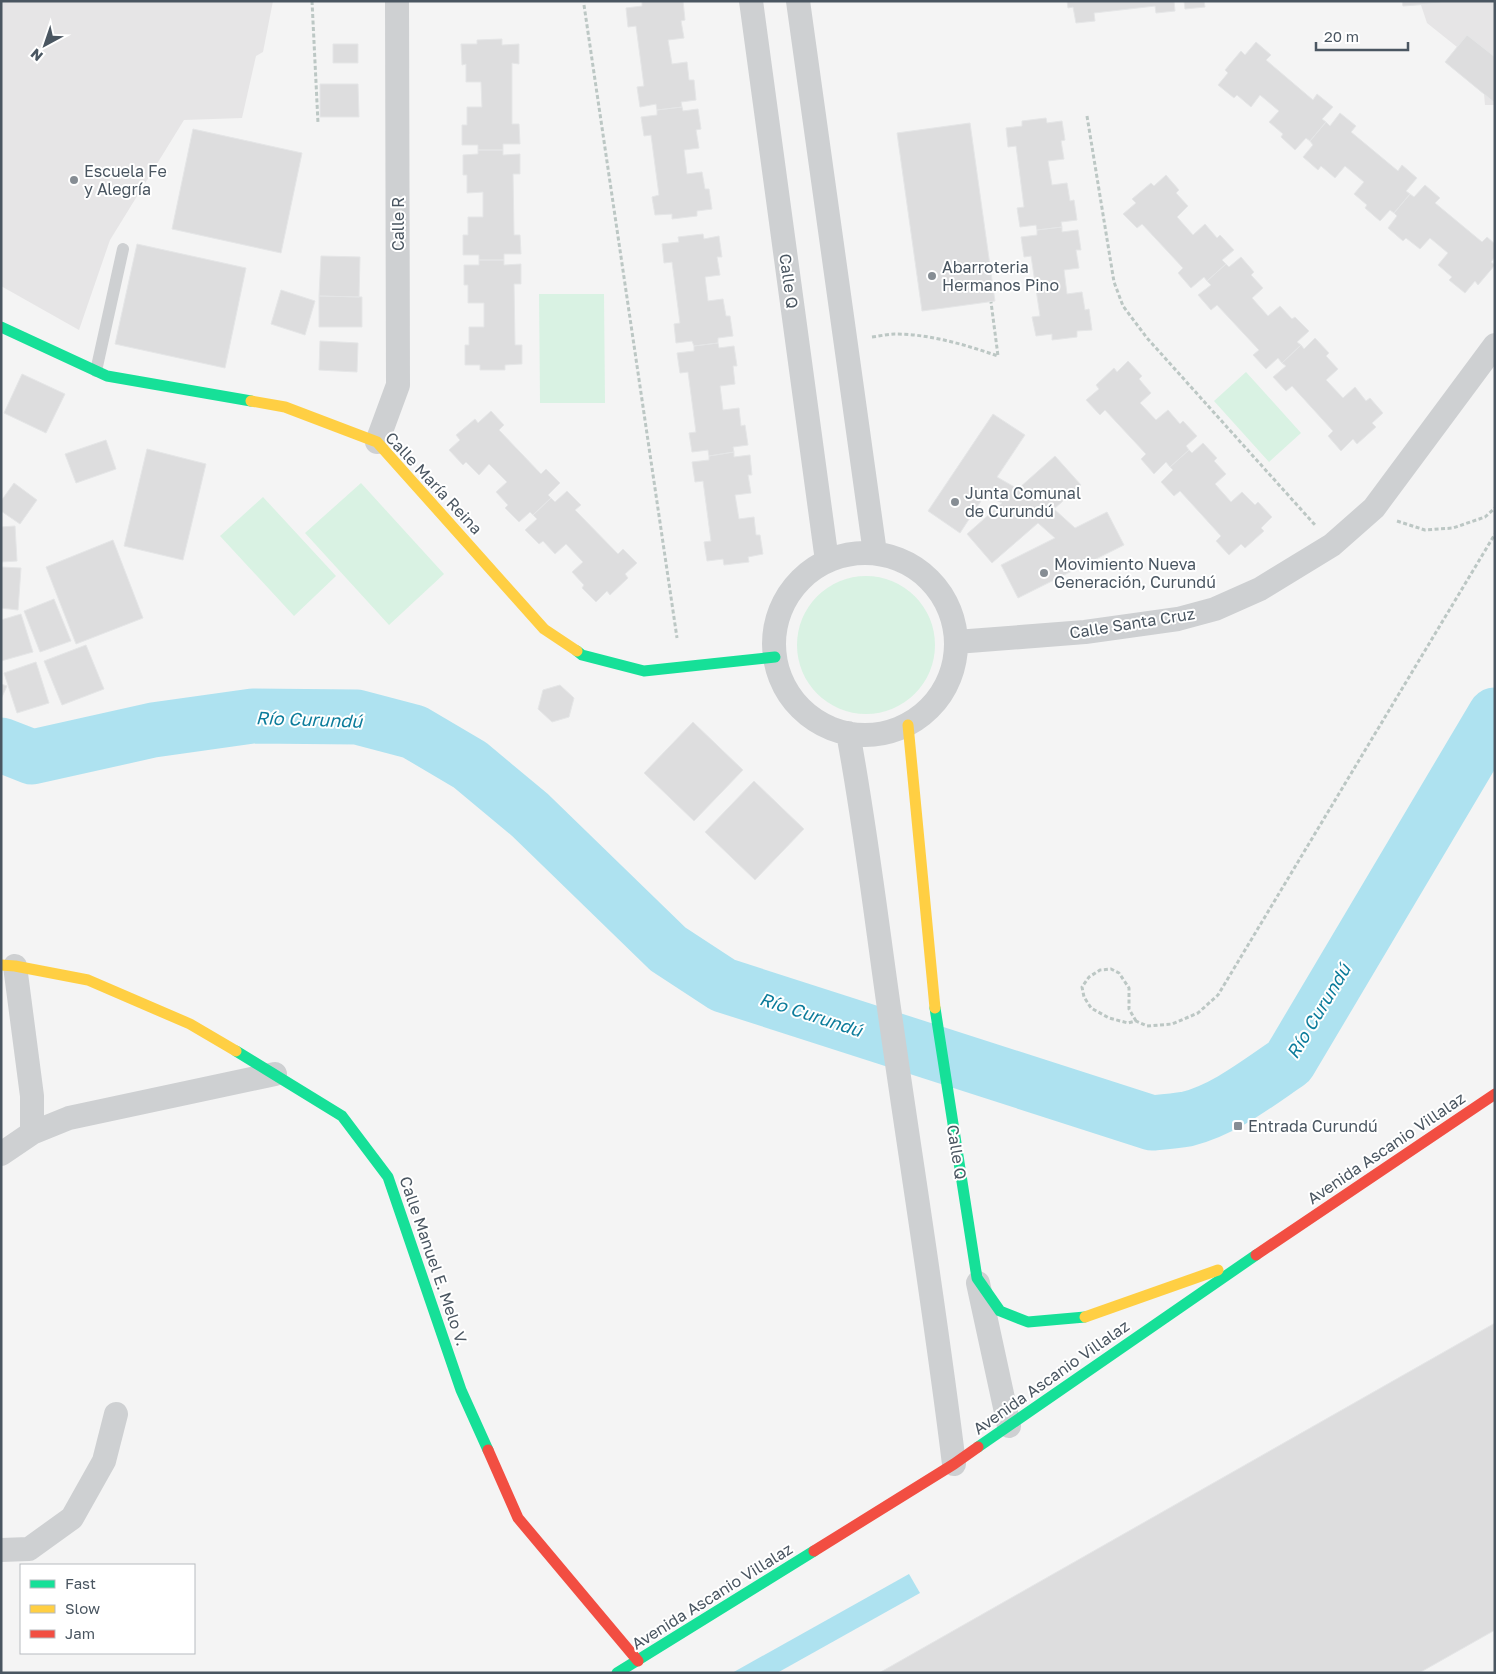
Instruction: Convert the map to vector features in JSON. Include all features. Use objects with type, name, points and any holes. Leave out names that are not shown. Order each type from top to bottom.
[{"type":"street","name":"Calle R","points":[[377,442],[398,385],[397,1]]},
{"type":"street","name":"Calle Q","points":[[751,1],[826,561]]},
{"type":"street","points":[[798,1],[875,554]]},
{"type":"street","name":"Calle María Reina","points":[[6,330],[107,376],[285,407],[377,442],[544,629],[582,656],[644,671],[775,657]]},
{"type":"street","name":"Calle Santa Cruz","points":[[956,642],[1085,632],[1178,619],[1215,609],[1260,589],[1332,545],[1374,508],[1495,345]]},
{"type":"street","points":[[850,554],[875,554],[900,560],[923,573],[940,593],[952,616],[956,642],[955,662],[949,681],[925,713],[908,725],[869,735],[848,733],[822,724],[799,707],[784,684],[775,657],[774,634],[780,611],[790,590],[807,573],[826,561],[850,554]]},
{"type":"street","name":"Calle Q","points":[[908,725],[933,996],[977,1278],[1000,1311],[1028,1322],[1081,1318],[1250,1259]]},
{"type":"street","points":[[848,733],[858,787],[944,1382],[954,1464]]},
{"type":"street","points":[[8,965],[32,1096],[32,1133]]},
{"type":"street","name":"Calle Manuel E. Melo V.","points":[[8,965],[88,980],[190,1024],[342,1116],[388,1177],[461,1390],[518,1518],[638,1661]]},
{"type":"street","points":[[1,1154],[32,1133],[69,1118],[275,1074]]},
{"type":"street","name":"Avenida Ascanio Villalaz","points":[[618,1673],[954,1464],[1250,1259],[1495,1094]]},
{"type":"street","points":[[977,1278],[1009,1426]]},
{"type":"street","points":[[1,1550],[29,1549],[72,1518],[104,1461],[116,1414]]},
{"type":"lane","points":[[96,371],[124,249]]},
{"type":"path","points":[[312,1],[318,123]]},
{"type":"path","points":[[584,5],[678,646]]},
{"type":"path","points":[[1087,116],[1114,282],[1123,306],[1147,338],[1317,527]]},
{"type":"path","points":[[872,337],[895,334],[931,338],[998,356],[991,302]]},
{"type":"path","points":[[1374,508],[1398,522],[1425,530],[1453,528],[1485,517],[1495,508]]},
{"type":"path","points":[[1136,1022],[1129,1009],[1129,988],[1119,973],[1111,969],[1100,970],[1089,976],[1082,987],[1084,997],[1090,1008],[1109,1018],[1128,1023],[1136,1022],[1147,1026],[1172,1024],[1198,1013],[1218,994],[1495,534]]},
{"type":"shaded area","name":"Escuela Fe y Alegría","points":[[1,1],[273,1],[263,52],[256,56],[242,118],[184,120],[110,240],[79,330],[1,286]]},
{"type":"shaded area","points":[[1402,1],[1495,1],[1495,105],[1485,105],[1484,94],[1445,62],[1457,47],[1427,23],[1421,5],[1403,6]]},
{"type":"green space","points":[[539,294],[604,294],[605,403],[540,403]]},
{"type":"green space","points":[[1246,372],[1301,433],[1269,462],[1214,401]]},
{"type":"green space","points":[[361,483],[444,574],[389,625],[305,533]]},
{"type":"green space","points":[[263,497],[336,576],[294,616],[220,536]]},
{"type":"green space","points":[[866,576],[880,577],[893,581],[905,587],[915,596],[924,606],[930,618],[934,631],[934,659],[930,672],[924,684],[915,694],[905,703],[893,709],[880,713],[866,714],[852,713],[839,709],[827,703],[817,694],[808,684],[802,672],[798,659],[797,645],[798,631],[802,618],[808,606],[817,596],[827,587],[839,581],[852,577]]},
{"type":"water","points":[[909,1574],[920,1593],[777,1673],[732,1673]]},
{"type":"building","points":[[642,1],[683,1],[685,20],[681,21],[684,38],[668,40],[672,64],[687,62],[689,80],[694,80],[696,100],[681,102],[682,107],[657,110],[656,104],[640,107],[637,87],[644,86],[636,26],[628,27],[626,8],[642,6]]},
{"type":"building","points":[[1067,1],[1174,1],[1175,11],[1156,13],[1155,6],[1094,13],[1095,21],[1076,23],[1073,7],[1068,8]]},
{"type":"building","points":[[1184,1],[1204,1],[1205,7],[1185,9]]},
{"type":"building","points":[[1402,1],[1440,1],[1441,3],[1403,6]]},
{"type":"building","points":[[1467,35],[1495,57],[1495,103],[1445,62]]},
{"type":"building","points":[[502,39],[502,45],[519,44],[519,64],[512,63],[512,124],[519,124],[520,144],[503,144],[503,150],[478,150],[478,145],[462,145],[462,125],[467,125],[467,107],[482,107],[481,82],[466,82],[466,64],[462,65],[461,44],[477,44],[477,40]]},
{"type":"building","points":[[1256,42],[1271,55],[1266,60],[1313,100],[1317,94],[1333,107],[1322,119],[1326,122],[1310,141],[1306,138],[1295,150],[1281,137],[1283,134],[1269,122],[1279,111],[1260,95],[1251,107],[1237,95],[1234,98],[1218,85],[1228,73],[1225,70],[1241,51],[1245,55]]},
{"type":"building","points":[[333,44],[358,44],[358,63],[333,63]]},
{"type":"building","points":[[320,84],[358,84],[359,117],[320,117]]},
{"type":"building","points":[[682,107],[683,111],[698,109],[701,129],[696,130],[699,148],[684,150],[687,174],[702,172],[705,189],[709,189],[712,209],[697,211],[697,216],[672,219],[672,214],[655,215],[652,197],[659,195],[651,135],[644,136],[641,117],[657,115],[657,110]]},
{"type":"building","points":[[1340,113],[1356,126],[1351,132],[1398,171],[1402,165],[1417,178],[1406,191],[1410,194],[1394,213],[1390,210],[1380,221],[1365,208],[1367,205],[1354,194],[1364,182],[1345,166],[1335,178],[1321,166],[1318,170],[1303,157],[1313,145],[1310,141],[1326,122],[1330,126]]},
{"type":"building","points":[[1046,118],[1047,123],[1062,121],[1065,140],[1061,141],[1064,159],[1048,161],[1052,185],[1067,183],[1070,201],[1074,200],[1077,220],[1061,222],[1062,227],[1037,230],[1036,225],[1020,227],[1017,208],[1024,207],[1016,146],[1008,147],[1006,128],[1022,126],[1022,121]]},
{"type":"building","points":[[970,123],[995,301],[922,311],[897,133]]},
{"type":"building","points":[[193,129],[302,153],[281,253],[172,229]]},
{"type":"building","points":[[478,150],[503,150],[503,155],[520,154],[520,174],[513,174],[514,235],[520,235],[521,254],[504,254],[504,260],[479,260],[479,255],[463,255],[463,235],[468,235],[468,217],[483,217],[483,192],[467,193],[467,175],[463,175],[463,155],[478,154]]},
{"type":"building","points":[[1166,175],[1179,190],[1176,193],[1188,206],[1177,217],[1193,235],[1205,224],[1217,238],[1220,235],[1234,250],[1222,260],[1226,264],[1207,281],[1204,277],[1191,288],[1178,273],[1183,268],[1142,224],[1137,228],[1123,214],[1136,203],[1132,199],[1151,183],[1154,186]]},
{"type":"building","points":[[1425,185],[1440,198],[1435,203],[1482,242],[1487,237],[1495,244],[1495,257],[1491,262],[1495,265],[1478,285],[1475,281],[1465,293],[1449,280],[1452,277],[1438,265],[1448,253],[1430,238],[1420,249],[1406,238],[1403,241],[1388,228],[1397,216],[1394,213],[1410,194],[1414,197]]},
{"type":"building","points":[[1062,227],[1062,232],[1078,230],[1081,250],[1076,250],[1079,268],[1064,270],[1067,294],[1082,292],[1085,310],[1089,309],[1092,330],[1077,331],[1077,337],[1052,340],[1052,334],[1036,336],[1032,317],[1040,316],[1031,256],[1024,257],[1021,237],[1037,235],[1037,230]]},
{"type":"building","points":[[703,234],[704,239],[719,236],[722,257],[717,257],[720,275],[705,277],[708,301],[723,299],[726,316],[730,316],[733,336],[718,338],[718,343],[694,346],[692,341],[676,343],[674,324],[680,323],[672,262],[664,263],[662,244],[679,242],[678,237]]},
{"type":"building","points":[[137,244],[246,268],[225,368],[115,344]]},
{"type":"building","points":[[321,256],[360,257],[359,297],[319,296]]},
{"type":"building","points":[[1241,257],[1254,272],[1251,275],[1263,288],[1252,298],[1268,316],[1280,306],[1292,319],[1295,317],[1309,331],[1297,342],[1301,345],[1282,363],[1278,358],[1266,369],[1253,355],[1259,350],[1217,305],[1211,310],[1198,295],[1211,285],[1207,281],[1226,264],[1229,267]]},
{"type":"building","points":[[479,260],[504,260],[504,265],[521,264],[521,284],[514,284],[515,345],[522,345],[522,364],[505,365],[505,370],[480,370],[480,365],[465,365],[465,345],[469,345],[469,327],[484,327],[484,303],[468,303],[468,285],[464,285],[464,265],[479,265]]},
{"type":"building","points":[[281,290],[315,301],[305,335],[271,324]]},
{"type":"building","points":[[319,296],[362,297],[362,327],[319,327]]},
{"type":"building","points":[[1315,338],[1329,353],[1326,356],[1338,369],[1326,380],[1343,398],[1355,387],[1366,401],[1370,398],[1383,413],[1372,423],[1376,427],[1357,444],[1353,439],[1341,451],[1328,436],[1333,431],[1292,386],[1286,391],[1273,377],[1286,366],[1282,363],[1301,345],[1304,349]]},
{"type":"building","points":[[320,341],[358,343],[357,372],[319,370]]},
{"type":"building","points":[[718,343],[719,348],[734,346],[737,366],[733,366],[735,384],[720,386],[723,410],[739,408],[741,426],[745,425],[748,445],[733,447],[734,452],[709,456],[708,450],[692,452],[689,433],[696,432],[688,372],[680,373],[677,353],[694,351],[694,346]]},
{"type":"building","points":[[1128,361],[1142,376],[1139,379],[1151,393],[1140,403],[1156,420],[1168,410],[1180,424],[1183,421],[1197,436],[1186,446],[1189,450],[1170,467],[1166,462],[1154,474],[1141,459],[1146,454],[1105,410],[1100,415],[1086,400],[1099,389],[1096,385],[1114,368],[1117,372]]},
{"type":"building","points":[[22,374],[65,394],[46,433],[4,413]]},
{"type":"building","points":[[491,411],[504,425],[499,430],[541,474],[546,469],[560,483],[548,495],[551,498],[533,515],[530,512],[519,522],[505,508],[508,505],[496,492],[507,482],[489,464],[479,475],[466,462],[463,465],[449,450],[460,440],[456,435],[475,419],[478,423]]},
{"type":"building","points":[[993,414],[1025,435],[997,477],[1018,489],[1055,456],[1081,485],[1054,509],[1075,528],[1107,512],[1124,545],[1018,598],[1001,565],[1055,538],[1038,523],[992,563],[967,534],[1002,503],[985,495],[960,533],[928,511]]},
{"type":"building","points":[[106,440],[116,469],[76,483],[65,454]]},
{"type":"building","points":[[1203,443],[1217,458],[1214,461],[1226,474],[1215,484],[1231,502],[1242,492],[1255,505],[1258,502],[1272,517],[1261,528],[1264,531],[1245,548],[1241,544],[1229,555],[1216,541],[1221,536],[1180,491],[1174,496],[1161,482],[1173,470],[1170,467],[1189,450],[1192,453]]},
{"type":"building","points":[[147,449],[206,464],[183,560],[124,546]]},
{"type":"building","points":[[734,452],[734,457],[750,455],[752,475],[748,475],[751,493],[735,495],[739,519],[754,517],[756,535],[760,535],[763,554],[748,557],[749,562],[724,565],[723,559],[707,561],[704,542],[711,541],[703,481],[695,482],[692,462],[709,460],[709,456]]},
{"type":"building","points":[[14,483],[37,500],[20,524],[1,511],[1,501]]},
{"type":"building","points":[[567,491],[581,505],[575,510],[618,554],[623,549],[637,563],[625,574],[628,578],[610,595],[607,591],[596,602],[582,588],[584,585],[572,572],[583,562],[566,544],[555,554],[543,541],[539,544],[525,530],[537,519],[533,515],[551,498],[555,502]]},
{"type":"building","points":[[15,526],[17,561],[1,562],[1,527]]},
{"type":"building","points":[[113,540],[143,618],[76,644],[46,567]]},
{"type":"building","points":[[1,567],[21,568],[18,610],[1,608]]},
{"type":"building","points":[[54,599],[71,641],[40,652],[24,611]]},
{"type":"building","points":[[21,614],[33,652],[1,661],[1,620]]},
{"type":"building","points":[[86,645],[104,689],[62,705],[44,661]]},
{"type":"building","points":[[36,662],[49,703],[17,713],[4,673]]},
{"type":"building","points":[[1,684],[7,686],[1,699]]},
{"type":"building","points":[[560,685],[574,698],[569,717],[552,722],[538,709],[543,690]]},
{"type":"building","points":[[693,722],[743,770],[694,821],[644,773]]},
{"type":"building","points":[[754,781],[804,829],[755,880],[705,832]]},
{"type":"building","points":[[1495,1323],[1495,1630],[1419,1673],[879,1673]]},
{"type":"waterway","name":"Río Curundú","points":[[1,745],[32,757],[153,730],[253,716],[357,717],[414,732],[470,765],[530,815],[668,949],[723,985],[1152,1123],[1187,1119],[1201,1115],[1227,1103],[1289,1062],[1495,715]]},
{"type":"traffic: fast","points":[[1,327],[107,376],[251,401]]},
{"type":"traffic: fast","points":[[577,651],[582,655],[644,671],[775,657]]},
{"type":"traffic: fast","points":[[935,1008],[977,1278],[1000,1311],[1028,1322],[1085,1317]]},
{"type":"traffic: fast","points":[[236,1051],[342,1116],[388,1177],[461,1390],[488,1450]]},
{"type":"traffic: fast","points":[[978,1447],[1256,1255]]},
{"type":"traffic: fast","points":[[617,1673],[814,1551]]},
{"type":"traffic: slow","points":[[251,401],[285,407],[377,442],[544,629],[577,651]]},
{"type":"traffic: slow","points":[[908,725],[935,1008]]},
{"type":"traffic: slow","points":[[1,965],[88,980],[190,1024],[236,1051]]},
{"type":"traffic: slow","points":[[1085,1317],[1218,1270]]},
{"type":"traffic: jam","points":[[1256,1255],[1495,1094]]},
{"type":"traffic: jam","points":[[814,1551],[954,1464],[978,1447]]},
{"type":"traffic: jam","points":[[488,1450],[518,1518],[638,1661]]},
{"type":"place","name":"Escuela Fe y Alegría","points":[[74,180]]},
{"type":"place","name":"Abarroteria Hermanos Pino","points":[[932,276]]},
{"type":"place","name":"Junta Comunal de Curundú","points":[[955,502]]},
{"type":"place","name":"Movimiento Nueva Generación, Curundú","points":[[1044,573]]},
{"type":"place","name":"Entrada Curundú","points":[[1238,1126]]}]
